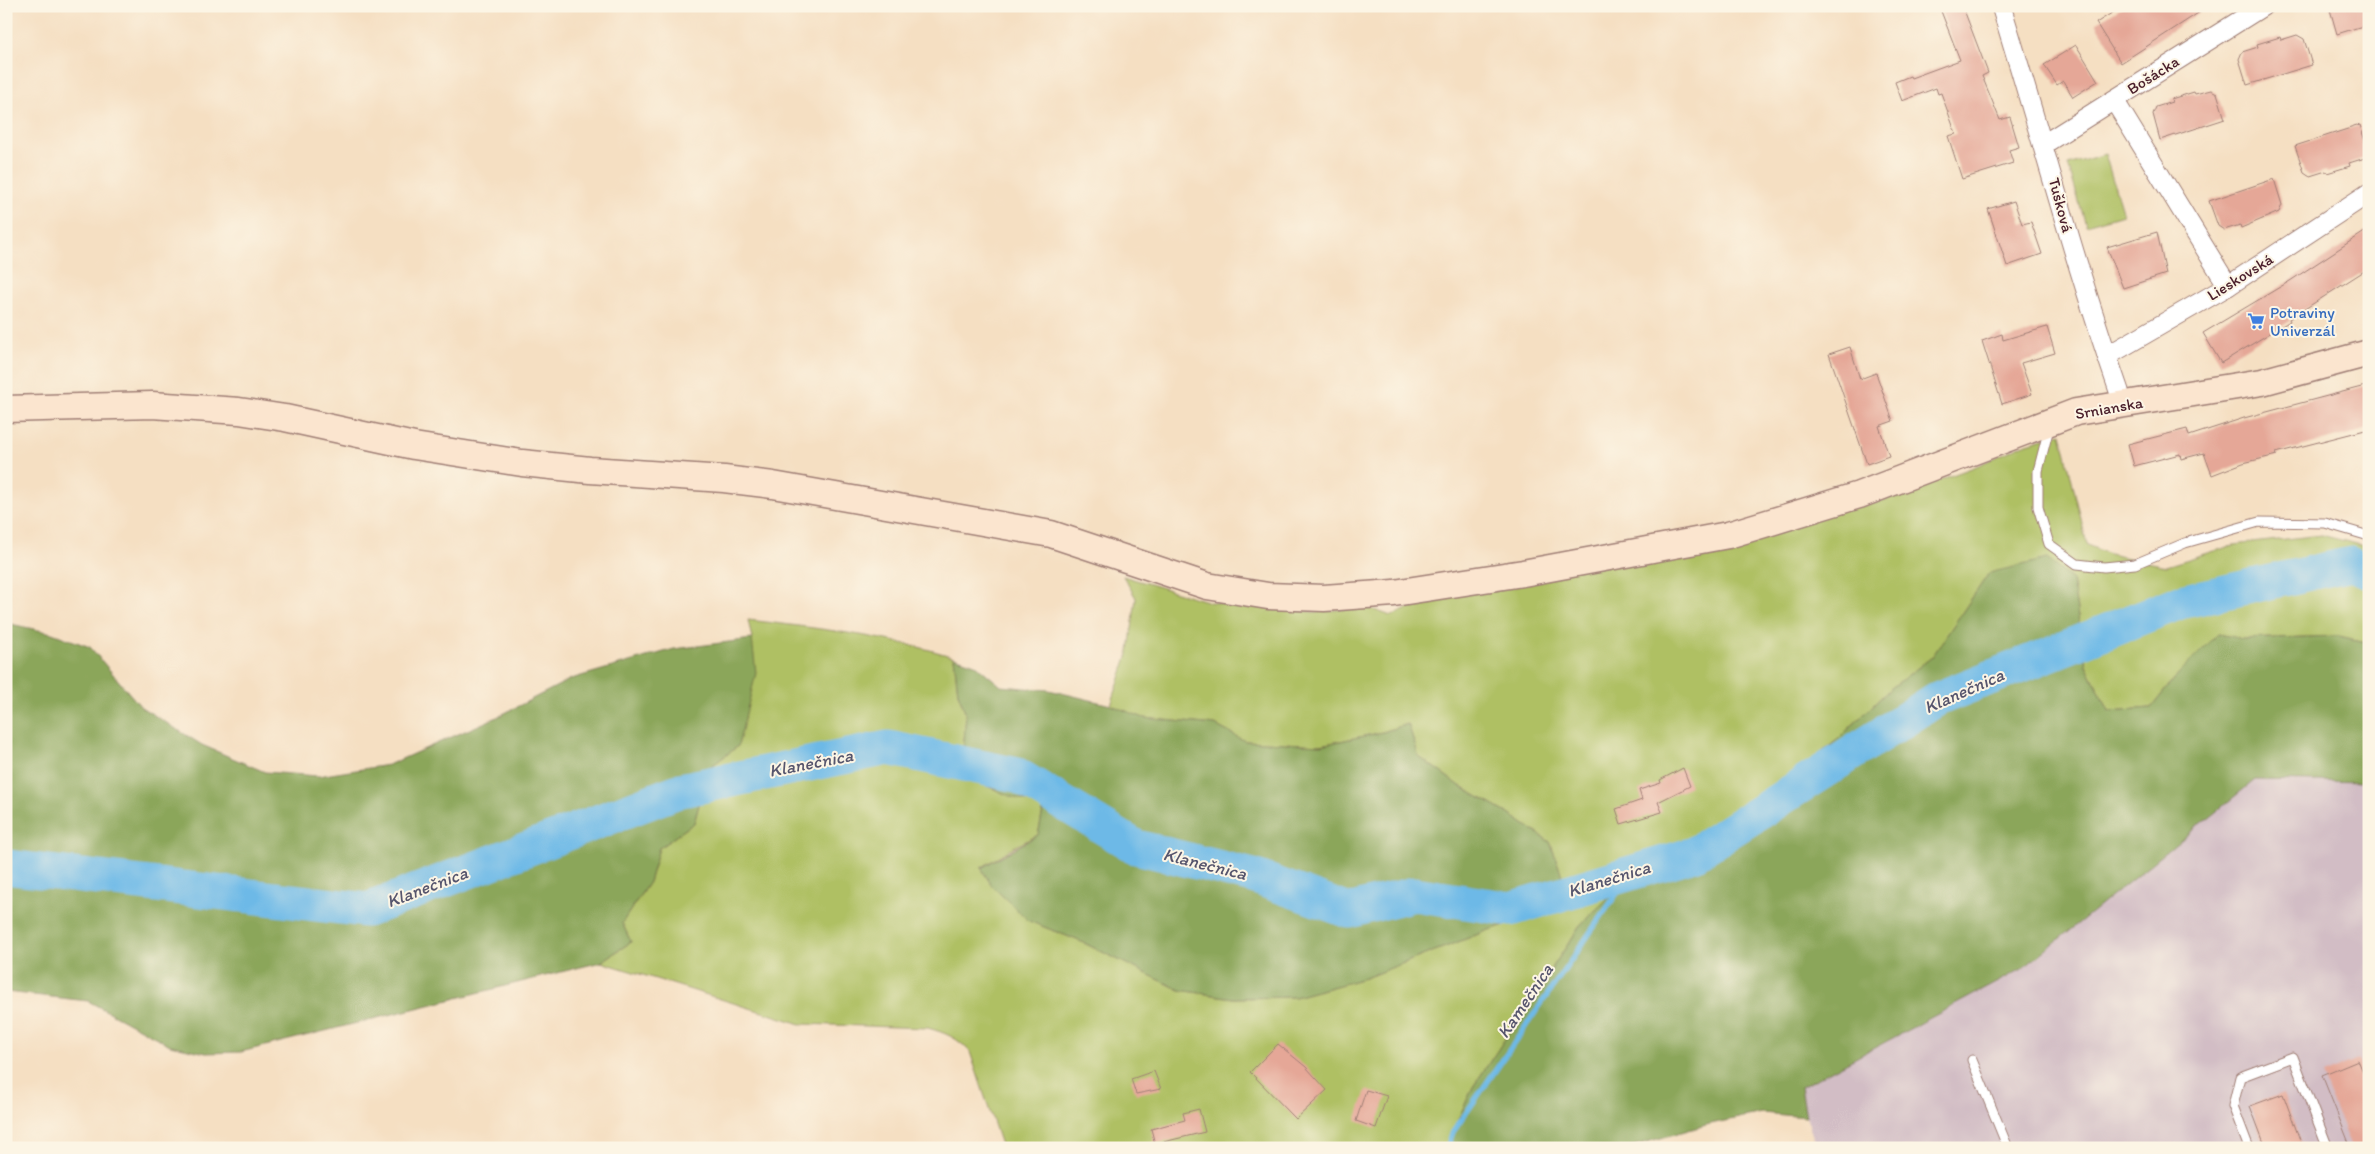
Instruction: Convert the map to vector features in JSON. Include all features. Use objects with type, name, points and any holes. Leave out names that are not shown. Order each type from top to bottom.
[{"type":"street","name":"Tušková","points":[[2001,6],[2044,144],[2078,267],[2121,404]]},
{"type":"street","name":"Bošácka","points":[[2044,144],[2263,6]]},
{"type":"street","points":[[2114,100],[2228,286]]},
{"type":"street","name":"Lieskovská","points":[[2107,356],[2228,286],[2369,192]]},
{"type":"street","name":"Srnianska","points":[[6,409],[152,405],[239,411],[284,418],[414,446],[502,461],[590,470],[715,478],[773,485],[1025,528],[1084,543],[1207,586],[1243,593],[1296,598],[1394,593],[1625,554],[1728,534],[1859,495],[2076,412],[2262,382],[2369,354]]},
{"type":"lane","points":[[2051,420],[2038,471],[2038,507],[2049,544],[2078,564],[2104,567],[2135,564],[2185,543],[2258,522],[2325,523],[2369,536]]},
{"type":"lane","points":[[2249,1148],[2233,1106],[2240,1077],[2293,1057],[2328,1148]]},
{"type":"lane","points":[[1972,1060],[2008,1148]]},
{"type":"shaded area","points":[[2255,780],[2369,782],[2369,1148],[1817,1148],[1806,1117],[1801,1087],[2022,969]]},
{"type":"green space","points":[[2105,154],[2123,214],[2086,225],[2068,165]]},
{"type":"green space","points":[[2061,433],[2087,545],[2109,554],[2166,566],[2234,545],[2321,535],[2369,547],[2369,643],[2339,636],[2243,639],[2218,634],[2179,673],[2151,708],[2109,711],[2086,665],[2072,580],[1989,573],[1932,657],[1890,689],[1836,741],[1761,801],[1700,835],[1653,856],[1582,923],[1473,1087],[1445,1148],[1002,1148],[970,1052],[961,1043],[946,1034],[928,1028],[801,1024],[601,962],[631,942],[622,923],[649,882],[659,848],[694,823],[709,768],[738,746],[752,639],[748,620],[878,638],[954,657],[958,693],[966,714],[963,755],[971,779],[1012,797],[1044,806],[1038,835],[1014,847],[981,868],[1029,921],[1082,942],[1180,990],[1233,998],[1295,997],[1365,978],[1489,930],[1563,907],[1562,876],[1550,842],[1512,816],[1463,788],[1419,757],[1408,724],[1383,732],[1321,745],[1245,741],[1215,725],[1143,718],[1111,705],[1129,651],[1136,598],[1123,576],[1210,602],[1314,612],[1366,607],[1391,616],[1443,594],[1876,503],[1974,467],[2027,443]]},
{"type":"green space","points":[[2047,559],[2072,580],[2086,665],[2109,711],[2151,708],[2179,673],[2218,634],[2243,639],[2339,636],[2369,643],[2369,782],[2255,780],[2022,969],[1801,1087],[1806,1117],[1762,1113],[1706,1125],[1626,1148],[1445,1148],[1473,1087],[1582,923],[1653,856],[1700,835],[1761,801],[1836,741],[1890,689],[1932,657],[1989,573]]},
{"type":"green space","points":[[6,623],[52,633],[90,647],[141,707],[202,745],[265,772],[318,776],[388,765],[497,717],[571,679],[674,649],[752,639],[756,673],[738,746],[709,768],[694,823],[659,848],[649,882],[622,923],[631,942],[601,962],[241,1052],[206,1053],[170,1045],[88,1001],[6,992]]},
{"type":"green space","points":[[954,657],[975,664],[1001,686],[1049,690],[1111,705],[1144,718],[1215,725],[1245,741],[1321,745],[1383,732],[1408,724],[1419,757],[1463,788],[1512,816],[1550,842],[1562,876],[1563,907],[1489,930],[1365,978],[1295,997],[1233,998],[1180,990],[1082,942],[1029,921],[992,886],[981,868],[1038,835],[1044,806],[1012,797],[971,779],[963,755],[966,714],[958,693]]},
{"type":"building","points":[[1939,6],[1961,6],[1964,10],[1988,73],[1982,76],[2000,120],[2010,117],[2019,147],[2009,150],[2013,163],[1962,179],[1948,136],[1956,134],[1941,93],[1938,94],[1936,88],[1902,101],[1895,82],[1960,60]]},
{"type":"building","points":[[2123,6],[2209,6],[2121,63],[2096,23]]},
{"type":"building","points":[[2329,6],[2369,6],[2369,24],[2337,34]]},
{"type":"building","points":[[2297,35],[2304,39],[2312,65],[2247,85],[2239,59],[2242,52],[2258,47],[2257,44],[2280,37],[2281,40]]},
{"type":"building","points":[[2076,45],[2098,81],[2073,97],[2063,81],[2057,85],[2044,65]]},
{"type":"building","points":[[2211,90],[2217,93],[2225,119],[2160,140],[2153,114],[2156,107],[2172,102],[2171,99],[2194,92],[2195,94]]},
{"type":"building","points":[[2360,125],[2368,151],[2365,158],[2349,163],[2350,166],[2327,173],[2326,171],[2310,176],[2304,172],[2295,146]]},
{"type":"building","points":[[2274,179],[2282,205],[2279,212],[2241,228],[2240,225],[2224,230],[2218,226],[2209,201]]},
{"type":"building","points":[[2014,201],[2022,224],[2031,222],[2042,254],[2007,266],[1988,209]]},
{"type":"building","points":[[2369,229],[2369,268],[2289,319],[2290,321],[2221,363],[2203,333],[2290,281]]},
{"type":"building","points":[[2157,232],[2166,274],[2123,288],[2107,247]]},
{"type":"building","points":[[2047,327],[2055,353],[2021,363],[2032,394],[2002,404],[1982,341],[2002,334],[2003,340]]},
{"type":"building","points":[[1850,347],[1860,379],[1876,373],[1893,421],[1879,426],[1889,456],[1867,464],[1829,354]]},
{"type":"building","points":[[2369,385],[2369,429],[2276,453],[2277,455],[2243,463],[2212,475],[2204,453],[2181,459],[2180,454],[2134,466],[2128,444],[2187,429],[2189,436],[2244,418]]},
{"type":"building","points":[[1683,768],[1690,786],[1658,802],[1662,812],[1621,824],[1616,809],[1642,800],[1639,790],[1661,783],[1660,780]]},
{"type":"building","points":[[1278,1044],[1306,1067],[1327,1090],[1296,1119],[1250,1072]]},
{"type":"building","points":[[2358,1060],[2369,1086],[2369,1148],[2351,1148],[2322,1075]]},
{"type":"building","points":[[1154,1071],[1161,1089],[1136,1094],[1131,1079]]},
{"type":"building","points":[[1366,1090],[1387,1096],[1376,1128],[1356,1121]]},
{"type":"building","points":[[2283,1094],[2303,1148],[2266,1148],[2250,1106]]},
{"type":"building","points":[[1199,1109],[1205,1132],[1155,1144],[1151,1129],[1185,1120],[1183,1113]]},
{"type":"waterway","name":"Klanečnica","points":[[6,867],[367,910],[681,790],[888,748],[1017,775],[1136,847],[1253,876],[1349,911],[1414,894],[1511,909],[1694,854],[1937,699],[2180,602],[2351,564],[2369,571]]},
{"type":"waterway","name":"Kamečnica","points":[[1447,1148],[1453,1132],[1631,873]]},
{"type":"place","name":"Potraviny Univerzál","points":[[2256,321]]}]
